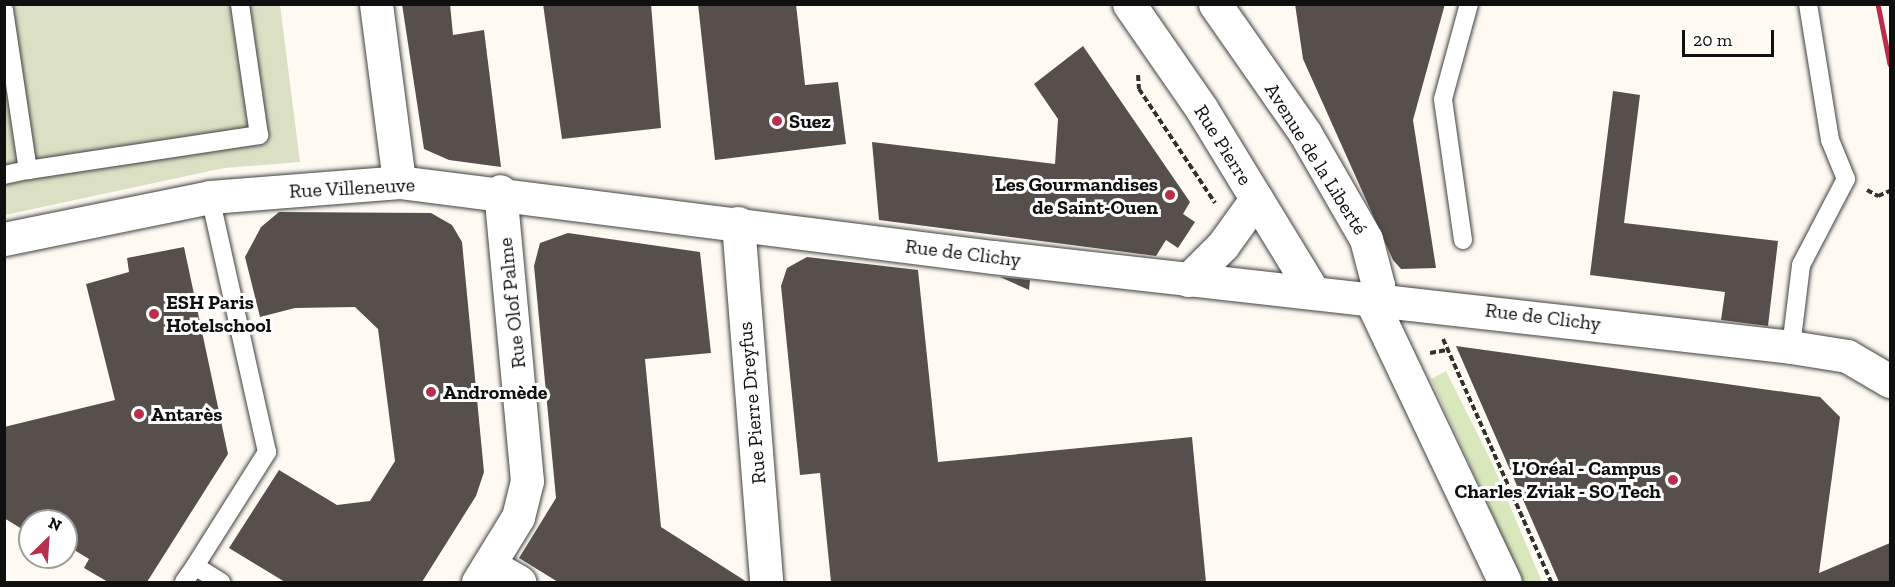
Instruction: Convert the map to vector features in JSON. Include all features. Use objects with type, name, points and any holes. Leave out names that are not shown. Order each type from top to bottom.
[{"type":"street","points":[[376,4],[399,182]]},
{"type":"street","name":"Rue Pierre","points":[[1129,4],[1256,199],[1312,290]]},
{"type":"street","name":"Avenue de la Liberté","points":[[1215,4],[1305,133],[1366,239],[1378,285],[1370,298]]},
{"type":"street","name":"Rue Villeneuve","points":[[4,239],[210,197],[399,182],[500,191],[738,223]]},
{"type":"street","name":"Rue Olof Palme","points":[[484,574],[518,517],[527,481],[500,191]]},
{"type":"street","points":[[1188,280],[1234,230],[1256,199]]},
{"type":"street","name":"Rue de Clichy","points":[[738,223],[1188,280],[1312,290],[1791,347],[1847,356],[1890,381]]},
{"type":"street","name":"Rue Pierre Dreyfus","points":[[738,223],[766,582]]},
{"type":"street","points":[[1370,298],[1505,582]]},
{"type":"street","points":[[484,574],[519,582]]},
{"type":"lane","points":[[4,175],[259,135],[240,4]]},
{"type":"lane","points":[[1463,240],[1443,99],[1469,4]]},
{"type":"lane","points":[[1791,347],[1801,266],[1846,179],[1830,140],[1808,4]]},
{"type":"lane","points":[[4,10],[28,170]]},
{"type":"lane","points":[[184,582],[267,452],[210,197]]},
{"type":"lane","points":[[195,566],[221,582]]},
{"type":"path","points":[[1137,71],[1138,89],[1234,230]]},
{"type":"path","points":[[1428,303],[1551,582]]},
{"type":"green space","points":[[4,5],[280,5],[300,162],[224,168],[5,215]]},
{"type":"green space","points":[[1446,371],[1492,463],[1542,582],[1523,582],[1431,379]]},
{"type":"building","points":[[402,4],[450,4],[453,35],[484,30],[501,167],[449,160],[424,149]]},
{"type":"building","points":[[543,4],[651,4],[661,128],[562,139]]},
{"type":"building","name":"Suez","points":[[698,4],[796,4],[805,85],[838,82],[846,144],[715,160]]},
{"type":"building","points":[[1295,4],[1445,4],[1413,120],[1436,268],[1401,269],[1393,260],[1303,59]]},
{"type":"building","points":[[1083,46],[1190,202],[1183,214],[1195,222],[1178,248],[1166,240],[1156,256],[879,220],[872,142],[1055,164],[1058,119],[1034,84]]},
{"type":"building","points":[[1613,91],[1640,95],[1624,223],[1778,241],[1768,326],[1721,320],[1725,292],[1590,275]]},
{"type":"building","name":"Andromède","points":[[279,212],[431,213],[452,225],[462,242],[484,472],[476,496],[422,582],[285,582],[229,548],[279,470],[337,505],[370,501],[395,461],[378,329],[355,307],[295,308],[260,317],[245,257],[261,227]]},
{"type":"building","points":[[568,233],[700,252],[711,353],[645,359],[661,527],[747,582],[558,582],[519,558],[556,498],[534,266],[540,243]]},
{"type":"building","name":"Antarès","points":[[184,247],[228,454],[147,582],[108,582],[84,568],[89,559],[78,552],[78,509],[18,509],[18,527],[4,518],[4,427],[115,400],[86,284],[129,272],[127,258]]},
{"type":"building","points":[[807,257],[918,270],[938,462],[1192,437],[1206,582],[831,582],[820,473],[800,475],[781,286],[787,268]]},
{"type":"building","points":[[1000,277],[1030,280],[1029,290]]},
{"type":"building","name":"L'Oréal - Campus Charles Zviak - SO Tech","points":[[1456,346],[1820,397],[1840,417],[1819,573],[1890,543],[1890,582],[1559,582]]},
{"type":"railway","points":[[1878,4],[1890,64]]},
{"type":"place","name":"Suez","points":[[777,121]]},
{"type":"place","name":"Les Gourmandises de Saint-Ouen","points":[[1170,195]]},
{"type":"place","name":"ESH Paris Hotelschool","points":[[154,314]]},
{"type":"place","name":"Andromède","points":[[431,392]]},
{"type":"place","name":"Antarès","points":[[139,414]]},
{"type":"place","name":"L'Oréal - Campus Charles Zviak - SO Tech","points":[[1673,480]]}]
